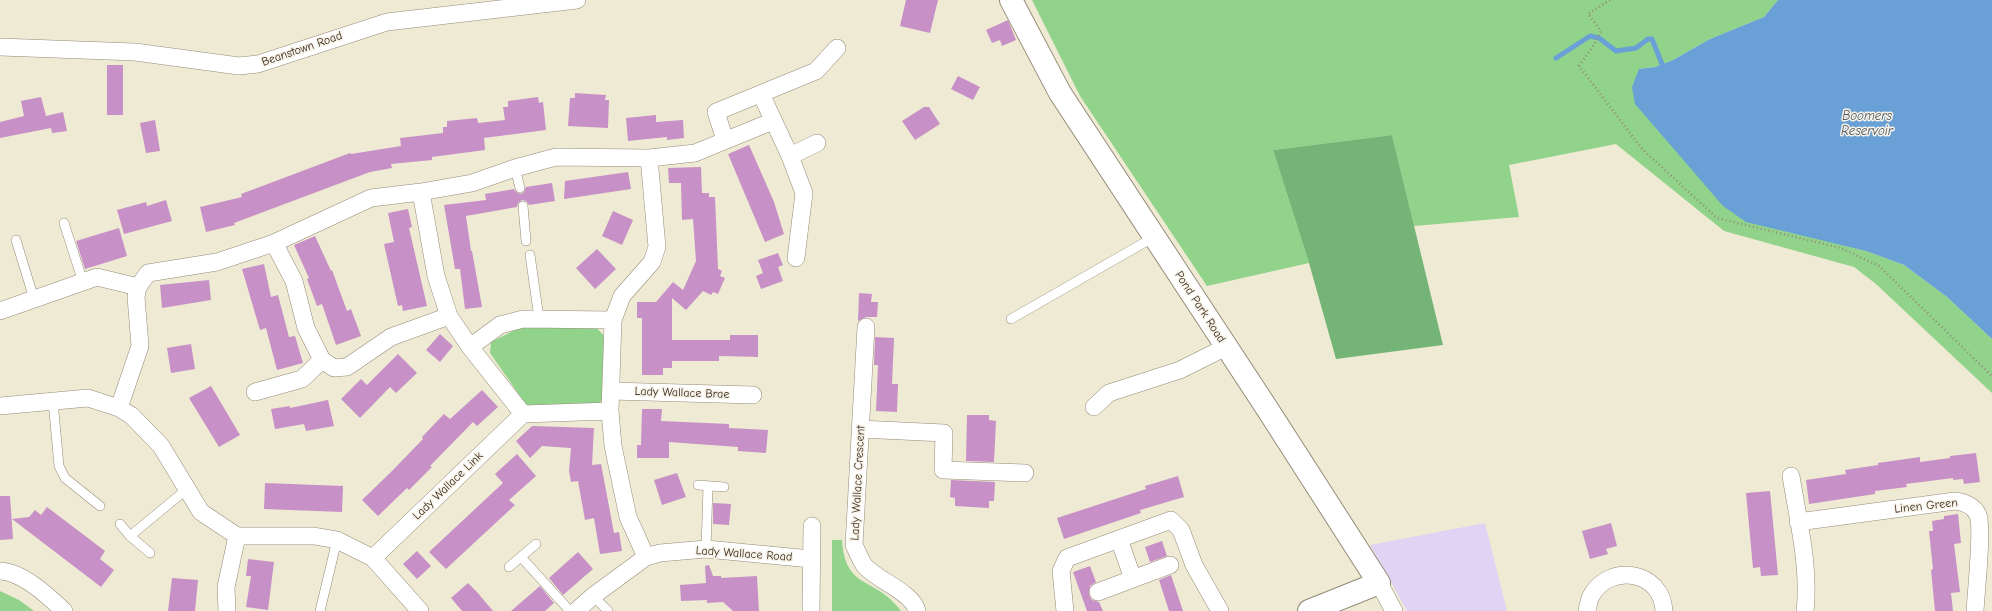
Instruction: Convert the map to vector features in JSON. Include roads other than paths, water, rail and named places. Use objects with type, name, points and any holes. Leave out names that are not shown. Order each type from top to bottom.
[{"type":"main road","name":"Pond Park Road","points":[[1011,0],[1060,93],[1379,583]]},
{"type":"main road","points":[[1309,611],[1379,583]]},
{"type":"street","name":"Beanstown Road","points":[[0,48],[135,52],[239,66],[258,64],[387,22],[577,0]]},
{"type":"street","points":[[726,140],[716,112],[816,70],[837,48]]},
{"type":"street","points":[[761,94],[790,156],[804,193],[796,258]]},
{"type":"street","points":[[119,408],[140,346],[136,297],[138,287],[148,273],[217,262],[274,243],[371,198],[422,192],[472,183],[515,168],[556,157],[649,158],[694,153],[773,121]]},
{"type":"street","points":[[790,156],[817,143]]},
{"type":"street","points":[[646,557],[628,517],[613,446],[610,411],[614,320],[622,296],[652,262],[657,247],[649,158]]},
{"type":"street","points":[[422,192],[436,276],[449,316],[470,347],[523,414],[610,411]]},
{"type":"street","points":[[274,243],[294,281],[306,328],[322,360],[334,368],[347,367],[390,337],[449,316]]},
{"type":"street","points":[[0,310],[97,277],[138,287]]},
{"type":"street","points":[[470,347],[500,325],[523,319],[614,320]]},
{"type":"street","name":"Lady Wallace Crescent","points":[[866,327],[854,545],[864,565],[894,586],[916,606],[917,611]]},
{"type":"street","points":[[1094,407],[1109,393],[1180,370],[1226,347]]},
{"type":"street","points":[[256,392],[302,379],[322,360]]},
{"type":"street","name":"Lady Wallace Brae","points":[[611,391],[753,395]]},
{"type":"street","points":[[0,406],[88,398],[119,408],[132,416],[161,446],[201,512],[237,536],[314,536],[338,540],[373,558],[420,611]]},
{"type":"street","name":"Lady Wallace Link","points":[[373,558],[523,414]]},
{"type":"street","points":[[860,429],[944,432],[943,470],[1025,473]]},
{"type":"street","points":[[1792,476],[1807,594],[1805,611]]},
{"type":"street","name":"Linen Green","points":[[1798,522],[1955,501],[1963,502],[1971,507],[1978,515],[1980,530],[1975,611]]},
{"type":"street","points":[[1065,611],[1061,571],[1067,558],[1171,520],[1181,530],[1194,565],[1220,611]]},
{"type":"street","points":[[811,611],[812,526]]},
{"type":"street","points":[[227,611],[226,587],[237,536]]},
{"type":"street","points":[[1119,539],[1133,579]]},
{"type":"street","name":"Lady Wallace Road","points":[[576,611],[593,596],[646,557],[660,553],[706,549],[811,559]]},
{"type":"street","points":[[1098,592],[1170,565]]},
{"type":"street","points":[[0,571],[9,571],[42,590],[64,611]]},
{"type":"street","points":[[1587,611],[1590,597],[1601,583],[1617,575],[1630,574],[1648,580],[1656,589],[1664,604],[1664,611]]},
{"type":"street","name":"Pond Park Road","points":[[1379,583],[1394,611]]},
{"type":"lane","points":[[515,168],[520,188]]},
{"type":"lane","points":[[523,206],[526,241]]},
{"type":"lane","points":[[64,223],[83,282]]},
{"type":"lane","points":[[1011,319],[1154,236]]},
{"type":"lane","points":[[16,240],[34,299]]},
{"type":"lane","points":[[530,255],[539,318]]},
{"type":"lane","points":[[53,401],[59,466],[65,478],[100,506]]},
{"type":"lane","points":[[698,485],[724,487]]},
{"type":"lane","points":[[706,549],[708,486]]},
{"type":"lane","points":[[130,536],[187,489]]},
{"type":"lane","points":[[120,524],[130,536],[150,553]]},
{"type":"lane","points":[[320,611],[338,540]]},
{"type":"lane","points":[[509,567],[536,544]]},
{"type":"lane","points":[[521,557],[570,611]]},
{"type":"lane","points":[[593,596],[608,611]]},
{"type":"water","name":"Boomers Reservoir","points":[[1778,0],[1992,0],[1992,339],[1947,297],[1904,265],[1866,251],[1746,222],[1723,206],[1635,104],[1632,87],[1639,69],[1655,67],[1673,60],[1710,39],[1764,17]]},
{"type":"waterway","points":[[1556,58],[1590,36],[1599,38],[1616,51],[1636,48],[1648,39],[1652,39],[1664,69]]}]
